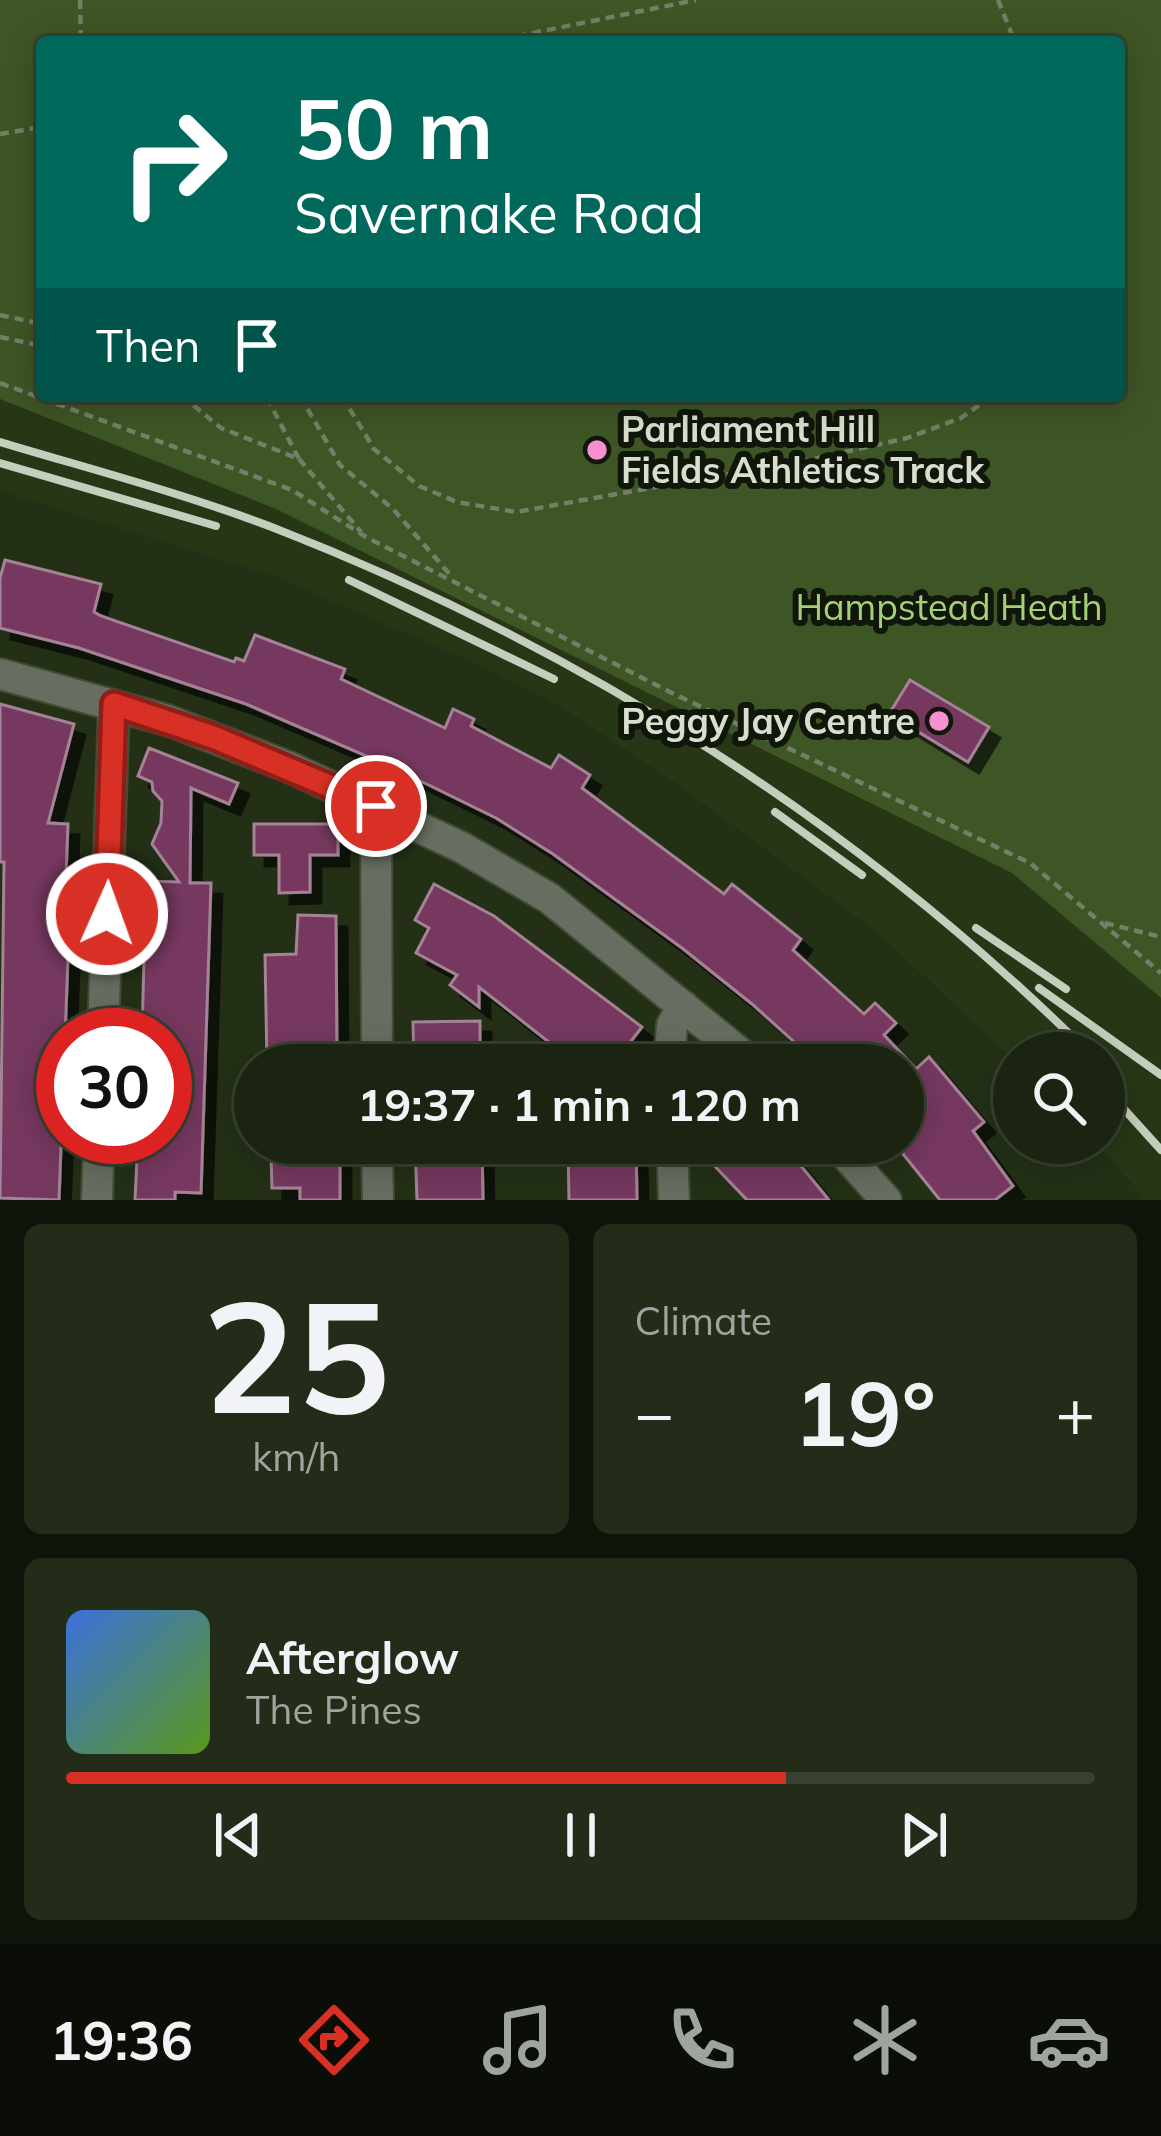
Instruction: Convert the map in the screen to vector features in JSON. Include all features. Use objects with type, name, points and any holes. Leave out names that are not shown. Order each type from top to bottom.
[{"type":"street","points":[[0,674],[213,737],[461,847],[549,898],[729,1044]]},
{"type":"street","points":[[104,1008],[114,704]]},
{"type":"street","points":[[376,806],[377,1044]]},
{"type":"street","points":[[671,1044],[672,1025],[683,1006]]},
{"type":"street","points":[[97,1200],[98,1164]]},
{"type":"street","points":[[377,1164],[378,1200]]},
{"type":"street","points":[[673,1164],[674,1200]]},
{"type":"street","points":[[854,1164],[886,1200]]},
{"type":"path","points":[[80,0],[81,36]]},
{"type":"path","points":[[518,36],[696,0]]},
{"type":"path","points":[[998,0],[1013,36]]},
{"type":"path","points":[[0,134],[36,128]]},
{"type":"path","points":[[0,315],[36,323]]},
{"type":"path","points":[[0,337],[36,345]]},
{"type":"path","points":[[0,383],[36,396]]},
{"type":"path","points":[[52,402],[292,490],[366,537],[671,693],[1030,863],[1161,974]]},
{"type":"path","points":[[189,402],[221,428],[298,459]]},
{"type":"path","points":[[269,402],[298,459],[366,537]]},
{"type":"path","points":[[303,402],[340,466],[393,509],[458,584]]},
{"type":"path","points":[[346,402],[374,449],[419,486],[457,502],[516,512],[907,438],[962,418],[984,402]]},
{"type":"path","points":[[1099,921],[1161,938]]},
{"type":"shaded area","points":[[0,399],[276,509],[1013,873],[1161,998],[1161,1200],[1136,1200],[1142,1195],[1115,1164],[1125,1164],[1125,1032],[993,1032],[993,1040],[877,932],[680,786],[560,706],[473,662],[274,576],[0,491]]},
{"type":"green space","name":"Hampstead Heath","points":[[0,0],[1161,0],[1161,998],[1012,873],[276,509],[0,399]]},
{"type":"building","points":[[5,560],[101,584],[94,612],[101,616],[234,662],[236,658],[244,661],[255,635],[345,669],[341,679],[445,728],[453,709],[474,719],[471,726],[551,768],[559,755],[590,775],[582,788],[724,894],[732,884],[801,939],[793,950],[864,1014],[875,1003],[896,1023],[884,1035],[892,1044],[797,1044],[682,948],[496,818],[246,704],[79,648],[0,628],[0,578]]},
{"type":"building","name":"Peggy Jay Centre","points":[[910,680],[989,727],[968,762],[889,714]]},
{"type":"building","points":[[0,704],[74,724],[48,823],[68,824],[66,1008],[36,1008],[36,1164],[60,1164],[59,1200],[0,1198],[4,862],[0,862]]},
{"type":"building","points":[[149,748],[238,783],[229,804],[191,788],[190,883],[211,883],[201,1193],[175,1192],[175,1200],[135,1200],[137,1164],[192,1164],[192,1008],[143,1008],[146,881],[179,882],[152,844],[161,823],[162,801],[152,782],[138,776]]},
{"type":"building","points":[[254,824],[338,824],[338,855],[310,855],[310,892],[279,893],[279,855],[254,855]]},
{"type":"building","points":[[434,884],[494,916],[642,1027],[631,1041],[635,1044],[551,1044],[479,987],[479,1007],[450,985],[457,975],[416,953],[429,928],[415,920]]},
{"type":"building","points":[[298,915],[336,916],[337,1044],[267,1044],[265,955],[296,954]]},
{"type":"building","points":[[480,1021],[480,1044],[414,1044],[413,1022]]},
{"type":"building","points":[[929,1057],[984,1122],[973,1131],[1013,1186],[995,1200],[940,1200],[911,1164],[924,1164],[924,1062]]},
{"type":"building","points":[[271,1164],[340,1164],[340,1200],[300,1200],[300,1188],[272,1188]]},
{"type":"building","points":[[416,1164],[482,1164],[483,1200],[417,1200]]},
{"type":"building","points":[[568,1164],[636,1164],[637,1200],[569,1200]]},
{"type":"building","points":[[713,1164],[799,1164],[829,1200],[747,1200]]},
{"type":"railway","points":[[0,442],[269,526],[383,573],[602,684],[808,816],[906,890],[1066,1032]]},
{"type":"railway","points":[[0,463],[216,526]]},
{"type":"railway","points":[[349,580],[554,679]]},
{"type":"railway","points":[[775,812],[862,875]]},
{"type":"railway","points":[[976,928],[1066,989]]},
{"type":"railway","points":[[1039,988],[1161,1075]]},
{"type":"railway","points":[[1125,1110],[1161,1150]]},
{"type":"place","name":"Parliament Hill Fields Athletics Track","points":[[597,450]]},
{"type":"place","name":"Peggy Jay Centre","points":[[939,721]]},
{"type":"route","points":[[107,914],[114,704],[213,737],[376,806]]}]
